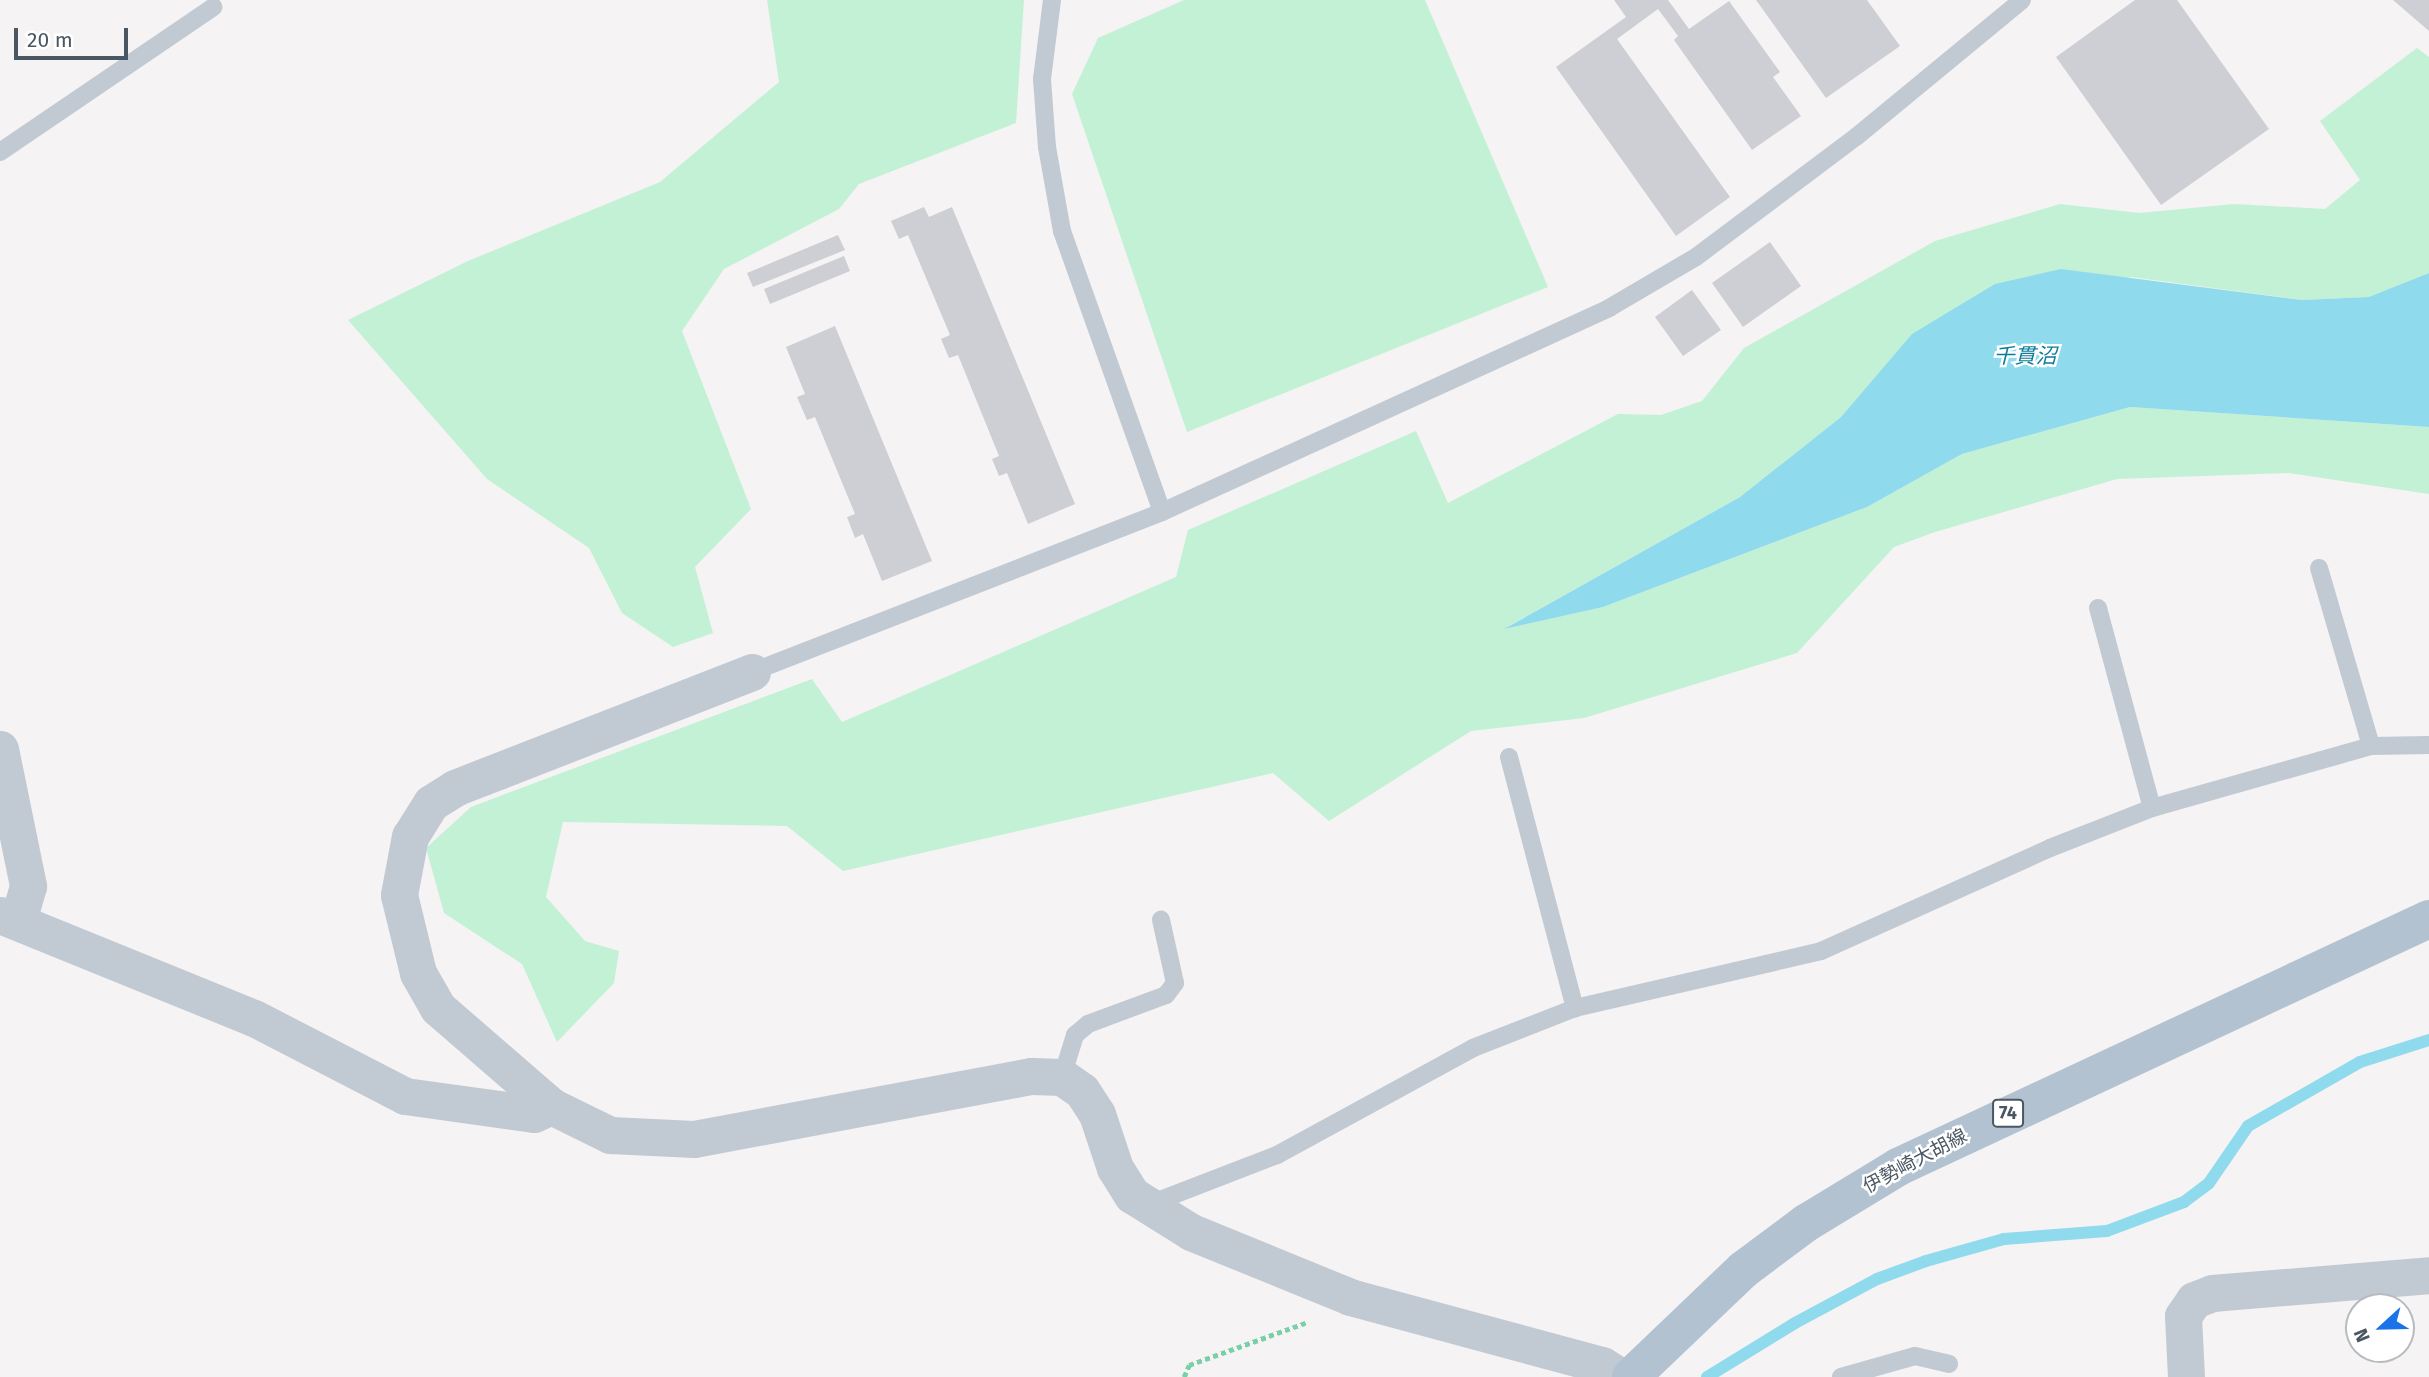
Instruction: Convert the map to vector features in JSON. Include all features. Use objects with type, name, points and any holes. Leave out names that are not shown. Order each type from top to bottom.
[{"type":"main road","name":"伊勢崎大胡線","points":[[1632,1377],[1743,1270],[1806,1223],[1898,1167],[2429,919]]},
{"type":"street","points":[[752,672],[455,788],[431,803],[410,836],[399,895],[418,974],[438,1008],[551,1106],[610,1135],[694,1139],[1031,1076],[1062,1077],[1082,1091],[1097,1115],[1115,1168],[1132,1195],[1191,1231],[1364,1301],[1601,1365],[1622,1377]]},
{"type":"street","points":[[0,749],[28,886],[9,919],[254,1018],[405,1096],[534,1114],[551,1106]]},
{"type":"street","points":[[2186,1377],[2183,1316],[2194,1300],[2212,1293],[2429,1275]]},
{"type":"lane","points":[[1052,0],[1042,79],[1046,147],[1062,231],[1162,512]]},
{"type":"lane","points":[[752,672],[1162,512],[1609,309],[1674,270],[1856,137],[2022,0]]},
{"type":"lane","points":[[0,152],[213,7]]},
{"type":"lane","points":[[2319,568],[2371,746]]},
{"type":"lane","points":[[2098,608],[2152,808]]},
{"type":"lane","points":[[1146,1205],[1277,1155],[1473,1048],[1575,1008],[1821,951],[2050,848],[2152,808],[2371,746],[2429,746]]},
{"type":"lane","points":[[1509,757],[1575,1008]]},
{"type":"lane","points":[[1062,1077],[1075,1035],[1088,1024],[1166,995],[1175,983],[1161,920]]},
{"type":"lane","points":[[1841,1377],[1914,1356],[1949,1364]]},
{"type":"path","points":[[1184,1377],[1189,1365],[1364,1301]]},
{"type":"green space","points":[[767,0],[1024,0],[1016,123],[859,184],[839,209],[724,269],[682,331],[751,509],[695,567],[713,633],[673,647],[622,613],[589,548],[487,479],[348,320],[468,261],[660,182],[779,82]]},
{"type":"green space","points":[[1184,0],[1425,0],[1548,287],[1187,432],[1072,94],[1098,38]]},
{"type":"green space","points":[[2417,48],[2429,57],[2429,273],[2370,297],[2302,300],[2131,277],[1913,334],[1841,417],[1740,497],[1507,627],[1603,607],[1867,507],[1962,454],[2130,407],[2429,427],[2429,494],[2289,473],[2117,479],[1935,532],[1894,547],[1797,653],[1584,718],[1471,731],[1329,821],[1273,773],[843,871],[787,826],[563,822],[546,897],[585,941],[619,951],[614,983],[557,1042],[522,964],[444,913],[426,848],[471,807],[812,679],[842,722],[1176,577],[1188,530],[1416,431],[1448,503],[1618,414],[1661,415],[1702,401],[1744,348],[1935,241],[2060,204],[2139,213],[2234,204],[2325,209],[2360,180],[2320,121]]},
{"type":"water","name":"千貫沼","points":[[2061,269],[2302,300],[2369,297],[2429,273],[2429,427],[2130,407],[1962,454],[1867,507],[1603,607],[1504,629],[1740,497],[1841,417],[1912,334],[1995,284]]},
{"type":"building","points":[[1614,0],[1668,0],[1689,29],[1729,1],[1780,72],[1773,77],[1801,116],[1752,150],[1674,40],[1678,36],[1658,9],[1617,39],[1730,197],[1676,236],[1556,67],[1626,17]]},
{"type":"building","points":[[1756,0],[1867,0],[1900,46],[1826,98]]},
{"type":"building","points":[[2135,0],[2177,0],[2269,129],[2161,205],[2056,57]]},
{"type":"building","points":[[2393,0],[2429,0],[2429,31]]},
{"type":"building","points":[[924,207],[929,217],[952,207],[1075,504],[1028,524],[1007,473],[999,476],[992,459],[999,456],[958,355],[949,358],[941,339],[950,335],[908,235],[899,239],[891,221]]},
{"type":"building","points":[[838,235],[845,250],[753,287],[747,273]]},
{"type":"building","points":[[1770,242],[1801,286],[1743,327],[1712,283]]},
{"type":"building","points":[[844,256],[850,271],[770,304],[764,289]]},
{"type":"building","points":[[1692,290],[1721,330],[1683,356],[1655,317]]},
{"type":"building","points":[[835,326],[932,561],[882,581],[863,534],[855,538],[847,517],[855,514],[815,417],[807,420],[797,397],[805,394],[786,347]]},
{"type":"waterway","points":[[1707,1377],[1795,1323],[1877,1279],[1926,1261],[2004,1239],[2107,1231],[2184,1202],[2209,1183],[2248,1126],[2360,1062],[2429,1040]]}]
